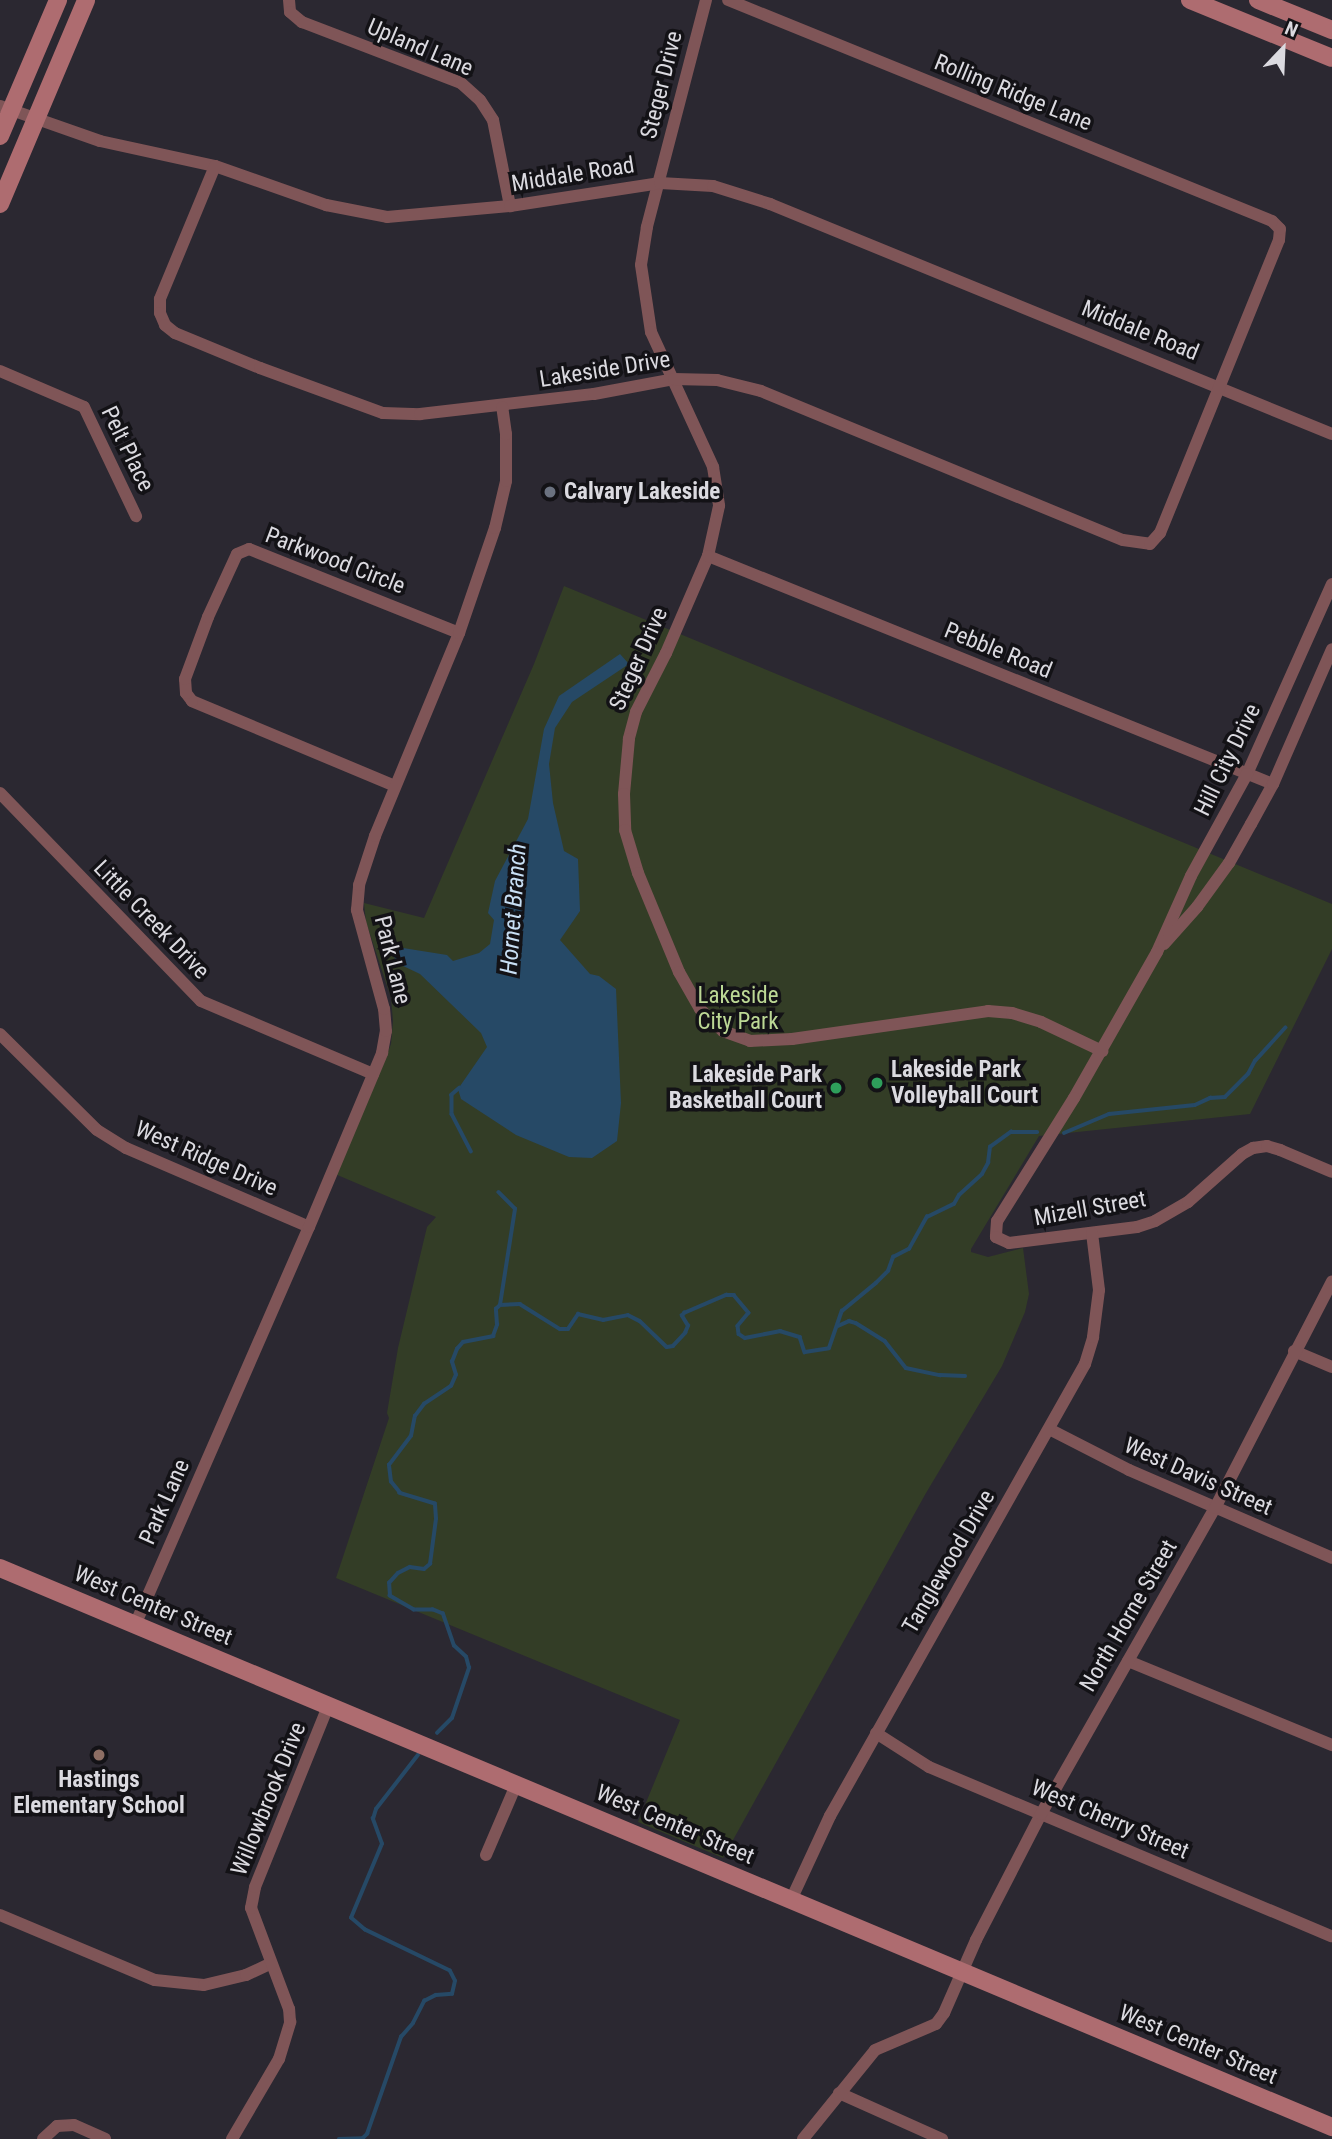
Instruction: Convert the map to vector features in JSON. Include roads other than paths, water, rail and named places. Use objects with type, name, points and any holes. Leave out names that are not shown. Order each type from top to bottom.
[{"type":"street","points":[[0,136],[5,108],[58,0]]},
{"type":"street","points":[[0,204],[86,0]]},
{"type":"street","name":"Upland Lane","points":[[289,0],[290,12],[302,22],[461,83],[480,100],[493,120],[510,206]]},
{"type":"street","name":"Steger Drive","points":[[706,0],[641,265],[651,332],[713,467],[718,515],[708,556],[666,653],[636,712],[629,739],[624,794],[625,830],[638,873],[679,972],[700,1009],[723,1031],[750,1041],[792,1039],[988,1011],[1013,1013],[1041,1022],[1102,1051]]},
{"type":"street","name":"Rolling Ridge Lane","points":[[728,0],[1272,221],[1280,229],[1279,240],[1217,385]]},
{"type":"street","points":[[1190,0],[1332,58]]},
{"type":"street","points":[[1258,0],[1332,30]]},
{"type":"street","name":"Middale Road","points":[[5,108],[100,141],[215,166],[326,205],[376,216],[428,216],[660,183],[713,186],[770,204],[1332,434]]},
{"type":"street","name":"Lakeside Drive","points":[[215,166],[160,299],[160,313],[165,325],[175,333],[348,402],[383,413],[421,414],[502,407],[674,379],[717,380],[761,391],[1123,540],[1150,544],[1160,533],[1217,385]]},
{"type":"street","name":"Pelt Place","points":[[0,371],[84,407],[136,516]]},
{"type":"street","name":"Park Lane","points":[[135,1625],[309,1227],[373,1074],[386,1031],[377,975],[358,910],[358,898],[367,862],[395,786],[459,633],[495,528],[506,481],[506,434],[502,407]]},
{"type":"street","name":"Parkwood Circle","points":[[395,786],[192,701],[186,693],[185,679],[209,615],[237,554],[249,549],[459,633]]},
{"type":"street","name":"Pebble Road","points":[[708,556],[1273,784]]},
{"type":"street","name":"Hill City Drive","points":[[996,1237],[997,1221],[1102,1051],[1157,952],[1191,876],[1247,774],[1332,584]]},
{"type":"street","name":"Hill City Drive","points":[[1157,952],[1197,907],[1229,863],[1273,784],[1332,649]]},
{"type":"street","name":"Little Creek Drive","points":[[0,793],[201,1001],[373,1074]]},
{"type":"street","name":"West Ridge Drive","points":[[0,1034],[97,1129],[126,1148],[309,1227]]},
{"type":"street","name":"Mizell Street","points":[[996,1237],[1009,1243],[1137,1227],[1171,1213],[1242,1154],[1267,1146],[1332,1172]]},
{"type":"street","name":"Tanglewood Drive","points":[[791,1900],[826,1825],[876,1733],[1085,1364],[1093,1337],[1098,1290],[1092,1233]]},
{"type":"street","name":"North Horne Street","points":[[803,2139],[875,2050],[936,2024],[952,1997],[961,1972],[1041,1814],[1215,1508],[1332,1280]]},
{"type":"street","points":[[1294,1351],[1332,1367]]},
{"type":"street","name":"West Davis Street","points":[[1049,1429],[1093,1453],[1332,1558]]},
{"type":"street","name":"West Center Street","points":[[0,1568],[1332,2127]]},
{"type":"street","points":[[1128,1661],[1332,1745]]},
{"type":"street","name":"Willowbrook Drive","points":[[232,2139],[279,2059],[290,2022],[289,2009],[251,1908],[255,1887],[328,1706]]},
{"type":"street","name":"West Cherry Street","points":[[876,1733],[929,1767],[1332,1936]]},
{"type":"street","points":[[486,1855],[516,1785]]},
{"type":"street","points":[[0,1915],[155,1980],[204,1986],[237,1978],[270,1964]]},
{"type":"street","points":[[839,2093],[942,2139]]},
{"type":"street","points":[[43,2139],[57,2126],[74,2125],[105,2139]]},
{"type":"water","points":[[620,654],[629,664],[572,702],[555,728],[549,764],[553,803],[564,851],[578,859],[580,911],[560,940],[590,974],[599,976],[616,989],[621,1103],[617,1141],[592,1158],[569,1157],[516,1135],[461,1099],[458,1089],[487,1047],[481,1033],[420,974],[399,964],[391,953],[403,948],[447,955],[453,961],[479,953],[490,944],[494,920],[488,913],[495,881],[528,819],[544,729],[559,696]]},
{"type":"waterway","points":[[1064,1133],[1109,1114],[1195,1105],[1210,1098],[1225,1097],[1248,1074],[1255,1061],[1285,1028]]},
{"type":"waterway","name":"Hornet Branch","points":[[460,1088],[452,1095],[452,1114],[471,1151]]},
{"type":"waterway","points":[[500,1305],[520,1304],[560,1329],[568,1329],[578,1314],[603,1320],[628,1315],[640,1321],[667,1347],[673,1346],[685,1333],[688,1326],[682,1316],[684,1313],[726,1295],[734,1295],[749,1313],[738,1326],[739,1334],[745,1338],[780,1331],[800,1337],[805,1352],[829,1348],[842,1311],[888,1271],[893,1257],[909,1249],[927,1217],[954,1204],[959,1195],[982,1174],[988,1163],[990,1147],[1011,1132],[1037,1132]]},
{"type":"waterway","name":"Hornet Branch","points":[[437,1733],[452,1718],[469,1668],[466,1657],[454,1646],[443,1614],[433,1610],[414,1610],[390,1596],[389,1583],[398,1573],[410,1567],[424,1569],[430,1564],[436,1519],[435,1504],[400,1493],[391,1482],[389,1465],[411,1436],[415,1416],[424,1404],[451,1386],[456,1375],[452,1362],[457,1349],[463,1342],[493,1336],[515,1209],[499,1193]]},
{"type":"waterway","points":[[838,1326],[849,1321],[856,1323],[885,1341],[906,1368],[940,1375],[965,1376]]},
{"type":"waterway","name":"Hornet Branch","points":[[339,2139],[363,2138],[367,2134],[401,2037],[413,2023],[424,2001],[436,1995],[452,1994],[455,1981],[450,1971],[365,1930],[351,1918],[382,1844],[373,1819],[376,1809],[418,1755]]},
{"type":"place","name":"Calvary Lakeside","points":[[550,492]]},
{"type":"place","name":"Lakeside Park Volleyball Court","points":[[877,1083]]},
{"type":"place","name":"Lakeside Park Basketball Court","points":[[836,1088]]},
{"type":"place","name":"Hastings Elementary School","points":[[99,1755]]},
{"type":"park label","name":"Lakeside City Park","points":[[738,1009]]}]
